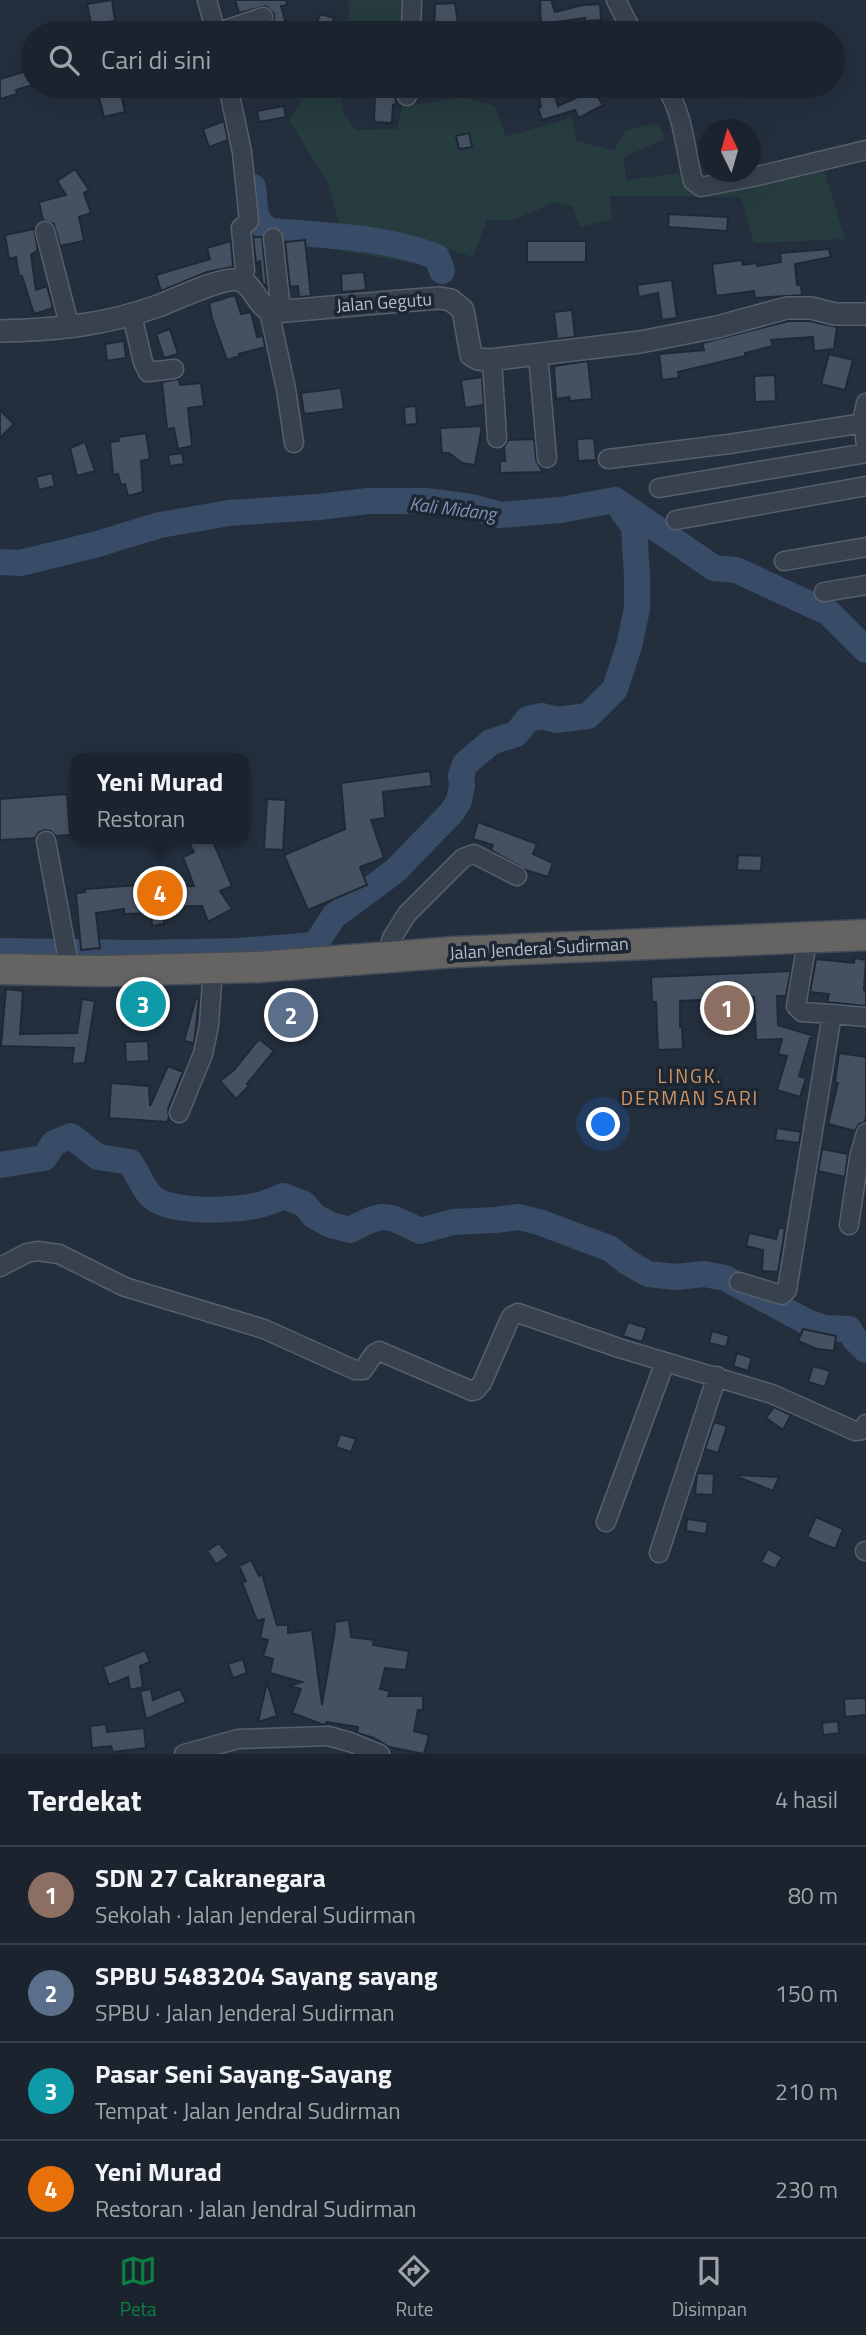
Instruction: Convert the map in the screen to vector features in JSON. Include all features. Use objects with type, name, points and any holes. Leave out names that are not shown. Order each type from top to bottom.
[{"type":"highway","name":"Jalan Jenderal Sudirman","points":[[0,969],[68,957],[213,968],[259,967],[386,956],[866,935]]},
{"type":"street","points":[[207,0],[213,21]]},
{"type":"street","points":[[411,21],[412,0]]},
{"type":"street","points":[[617,0],[627,21]]},
{"type":"street","points":[[252,21],[263,17]]},
{"type":"street","points":[[231,98],[242,152],[249,221],[242,228],[245,271],[242,281]]},
{"type":"street","points":[[671,98],[682,122],[693,181],[701,187],[866,150]]},
{"type":"street","points":[[45,231],[70,328]]},
{"type":"street","points":[[273,237],[275,311],[293,443]]},
{"type":"street","points":[[0,331],[70,328],[132,315],[228,280],[242,281],[275,311]]},
{"type":"street","name":"Jalan Gegutu","points":[[275,311],[440,298],[451,300],[463,310],[471,355],[478,359],[492,360]]},
{"type":"street","points":[[497,438],[492,360],[675,336],[787,308],[811,308],[835,314],[866,314]]},
{"type":"street","points":[[132,315],[143,362],[148,372],[174,369]]},
{"type":"street","points":[[538,355],[547,458]]},
{"type":"street","points":[[866,403],[866,446]]},
{"type":"street","points":[[608,459],[729,444],[864,422]]},
{"type":"street","points":[[660,488],[866,453]]},
{"type":"street","points":[[676,520],[866,486]]},
{"type":"street","points":[[784,561],[866,547]]},
{"type":"street","points":[[824,592],[866,585]]},
{"type":"street","points":[[46,841],[68,957]]},
{"type":"street","points":[[386,956],[407,915],[463,858],[474,855],[517,876]]},
{"type":"street","points":[[808,936],[796,1006],[802,1012],[866,1017]]},
{"type":"street","points":[[179,1113],[202,1054],[209,1025],[213,968]]},
{"type":"street","points":[[739,1282],[782,1295],[787,1290],[832,1014]]},
{"type":"street","points":[[849,1225],[859,1158],[866,1133]]},
{"type":"street","points":[[0,1267],[27,1253],[37,1251],[59,1254],[125,1287],[264,1329],[355,1370],[363,1370],[379,1351],[472,1391],[482,1383],[515,1313],[772,1394],[855,1431],[862,1430],[866,1424]]},
{"type":"street","points":[[606,1522],[665,1362]]},
{"type":"street","points":[[659,1553],[717,1376]]},
{"type":"street","points":[[184,1754],[238,1739],[261,1746],[328,1737],[380,1754]]},
{"type":"green space","points":[[348,0],[406,0],[404,21],[348,21]]},
{"type":"green space","points":[[299,98],[341,98],[343,113],[356,130],[397,129],[402,107],[467,98],[495,106],[506,137],[572,117],[576,140],[614,151],[626,130],[658,123],[665,139],[624,157],[626,180],[681,173],[699,191],[744,182],[761,182],[761,178],[823,166],[845,239],[754,243],[741,197],[610,196],[612,219],[580,227],[573,207],[555,202],[514,220],[487,220],[473,257],[444,248],[420,264],[342,251],[340,226],[328,183],[289,120],[300,102]]},
{"type":"building","points":[[112,0],[115,21],[90,21],[87,4]]},
{"type":"building","points":[[235,0],[286,0],[287,5],[281,6],[285,21],[274,21],[274,14],[266,6],[239,13]]},
{"type":"building","points":[[540,0],[551,0],[555,12],[600,4],[601,20],[585,21],[585,18],[541,21]]},
{"type":"building","points":[[455,3],[458,21],[434,21],[435,4]]},
{"type":"building","points":[[320,14],[334,18],[333,21],[318,21]]},
{"type":"building","points":[[21,73],[21,89],[16,90],[17,94],[0,99],[0,79]]},
{"type":"building","points":[[99,98],[122,98],[125,112],[104,117]]},
{"type":"building","points":[[375,98],[396,98],[392,123],[374,122]]},
{"type":"building","points":[[539,98],[556,98],[558,106],[576,98],[598,98],[603,105],[579,118],[575,110],[542,120],[538,108],[541,107]]},
{"type":"building","points":[[284,106],[286,117],[259,122],[257,111]]},
{"type":"building","points":[[224,121],[228,140],[209,147],[203,129]]},
{"type":"building","points":[[469,133],[472,147],[459,149],[456,136]]},
{"type":"building","points":[[75,169],[89,190],[84,193],[91,213],[79,217],[84,241],[60,246],[54,224],[43,220],[39,202],[66,195],[57,181]]},
{"type":"building","points":[[669,214],[728,217],[727,231],[668,227]]},
{"type":"building","points":[[34,229],[38,250],[31,255],[36,290],[47,286],[53,308],[34,314],[22,276],[19,276],[16,257],[9,259],[5,235]]},
{"type":"building","points":[[253,237],[262,237],[267,288],[262,282],[260,261],[256,263]]},
{"type":"building","points":[[305,240],[311,296],[299,297],[298,286],[290,287],[285,242]]},
{"type":"building","points":[[231,241],[233,267],[207,272],[161,291],[156,275],[210,259],[207,248]]},
{"type":"building","points":[[527,241],[586,241],[586,262],[527,262]]},
{"type":"building","points":[[829,249],[831,257],[795,264],[797,285],[801,285],[802,295],[755,298],[754,291],[716,296],[712,264],[742,260],[743,265],[757,263],[757,266],[781,262],[780,253]]},
{"type":"building","points":[[364,272],[366,290],[342,292],[341,274]]},
{"type":"building","points":[[672,280],[677,318],[662,320],[658,293],[639,297],[637,285]]},
{"type":"building","points":[[235,295],[241,314],[251,312],[257,337],[263,336],[265,347],[227,360],[209,303]]},
{"type":"building","points":[[572,310],[575,337],[557,339],[554,312]]},
{"type":"building","points":[[789,321],[809,321],[837,327],[834,349],[814,351],[813,337],[771,340],[773,346],[745,353],[745,356],[678,372],[679,378],[662,380],[659,354],[704,350],[702,343]]},
{"type":"building","points":[[170,329],[178,354],[164,358],[156,334]]},
{"type":"building","points":[[124,341],[126,358],[107,361],[105,344]]},
{"type":"building","points":[[829,354],[853,360],[845,390],[821,384]]},
{"type":"building","points":[[588,361],[592,399],[556,399],[554,366]]},
{"type":"building","points":[[775,375],[776,401],[755,402],[754,376]]},
{"type":"building","points":[[482,377],[484,405],[465,408],[461,380]]},
{"type":"building","points":[[179,379],[180,385],[201,383],[204,406],[188,408],[192,446],[178,449],[174,428],[167,429],[162,382]]},
{"type":"building","points":[[341,388],[344,409],[304,414],[301,393]]},
{"type":"building","points":[[416,406],[417,424],[405,425],[404,407]]},
{"type":"building","points":[[0,410],[14,424],[0,438]]},
{"type":"building","points":[[482,426],[475,465],[462,463],[449,453],[442,453],[440,428]]},
{"type":"building","points":[[146,433],[150,459],[141,461],[143,492],[128,496],[125,484],[121,485],[118,474],[113,475],[110,442],[119,441],[118,437]]},
{"type":"building","points":[[594,438],[596,460],[578,461],[577,439]]},
{"type":"building","points":[[534,439],[536,460],[543,472],[500,473],[500,461],[505,461],[504,447],[508,440]]},
{"type":"building","points":[[85,442],[95,471],[77,476],[70,448]]},
{"type":"building","points":[[182,453],[184,464],[170,466],[168,455]]},
{"type":"building","points":[[52,473],[55,486],[39,490],[36,477]]},
{"type":"building","points":[[430,771],[432,786],[383,792],[385,818],[371,820],[384,858],[360,867],[367,885],[308,910],[284,855],[345,829],[341,783]]},
{"type":"building","points":[[67,794],[70,835],[56,836],[45,830],[39,832],[35,838],[0,840],[0,799]]},
{"type":"building","points":[[267,799],[286,800],[283,850],[264,849]]},
{"type":"building","points":[[478,822],[537,844],[533,854],[553,863],[548,877],[526,870],[491,850],[493,845],[473,839]]},
{"type":"building","points":[[190,844],[214,844],[232,886],[220,891],[232,909],[208,922],[202,906],[163,907],[164,924],[152,926],[151,913],[124,914],[124,909],[96,913],[100,948],[81,950],[76,893],[85,892],[85,889],[139,885],[194,886],[183,857],[194,852]]},
{"type":"building","points":[[738,855],[762,856],[761,871],[737,870]]},
{"type":"building","points":[[855,958],[866,960],[866,1006],[827,1002],[829,994],[810,992],[816,959],[854,963]]},
{"type":"building","points":[[791,971],[786,996],[777,996],[778,1025],[814,1036],[810,1038],[799,1076],[806,1078],[800,1097],[777,1090],[787,1056],[778,1054],[782,1039],[756,1040],[754,997],[680,1001],[683,1049],[658,1050],[656,1002],[652,1002],[651,977]]},
{"type":"building","points":[[6,989],[23,991],[20,1034],[77,1033],[82,999],[95,1001],[85,1063],[72,1064],[74,1048],[1,1046]]},
{"type":"building","points":[[196,998],[199,999],[194,1043],[184,1041]]},
{"type":"building","points":[[259,1039],[274,1051],[247,1084],[249,1086],[236,1099],[220,1081],[234,1070]]},
{"type":"building","points":[[148,1041],[149,1061],[126,1062],[125,1042]]},
{"type":"building","points":[[839,1053],[866,1057],[866,1116],[865,1122],[859,1124],[855,1131],[828,1124],[838,1083],[835,1082]]},
{"type":"building","points":[[168,1066],[183,1072],[168,1109],[167,1122],[109,1118],[111,1083],[149,1086],[150,1106]]},
{"type":"building","points":[[777,1128],[801,1132],[799,1143],[775,1140]]},
{"type":"building","points":[[822,1149],[848,1154],[845,1177],[818,1171]]},
{"type":"building","points":[[779,1227],[785,1229],[778,1272],[762,1271],[763,1250],[746,1246],[749,1233],[776,1239]]},
{"type":"building","points":[[628,1322],[647,1328],[642,1342],[623,1336]]},
{"type":"building","points":[[803,1329],[836,1336],[834,1351],[817,1349],[798,1341]]},
{"type":"building","points":[[712,1331],[729,1336],[726,1347],[709,1343]]},
{"type":"building","points":[[737,1353],[752,1358],[748,1371],[733,1366]]},
{"type":"building","points":[[813,1366],[830,1371],[825,1387],[808,1382]]},
{"type":"building","points":[[774,1407],[791,1415],[783,1430],[766,1418]]},
{"type":"building","points":[[714,1422],[727,1426],[718,1453],[705,1449]]},
{"type":"building","points":[[340,1434],[356,1439],[351,1452],[336,1447]]},
{"type":"building","points":[[697,1473],[714,1474],[713,1495],[695,1494]]},
{"type":"building","points":[[738,1475],[779,1477],[773,1491]]},
{"type":"building","points":[[816,1517],[843,1529],[835,1549],[807,1537]]},
{"type":"building","points":[[687,1519],[708,1522],[706,1534],[686,1531]]},
{"type":"building","points":[[219,1543],[229,1556],[216,1564],[207,1551]]},
{"type":"building","points":[[768,1549],[782,1557],[775,1569],[761,1562]]},
{"type":"building","points":[[251,1560],[259,1576],[262,1574],[277,1625],[288,1625],[288,1633],[312,1630],[322,1705],[334,1622],[349,1620],[351,1637],[374,1640],[373,1645],[409,1651],[406,1670],[385,1668],[380,1689],[390,1691],[388,1696],[423,1696],[423,1710],[418,1710],[414,1731],[429,1735],[424,1754],[389,1747],[374,1738],[357,1733],[358,1727],[327,1722],[324,1725],[292,1713],[301,1689],[289,1686],[302,1682],[270,1673],[273,1659],[263,1656],[268,1640],[260,1638],[264,1619],[257,1621],[242,1582],[246,1581],[239,1566]]},
{"type":"building","points":[[145,1650],[150,1662],[140,1666],[143,1687],[130,1690],[128,1677],[109,1685],[103,1667]]},
{"type":"building","points":[[243,1659],[247,1673],[233,1678],[228,1664]]},
{"type":"building","points":[[267,1682],[277,1716],[258,1722]]},
{"type":"building","points":[[151,1689],[153,1700],[180,1689],[186,1702],[146,1719],[140,1691]]},
{"type":"building","points":[[866,1698],[866,1715],[845,1717],[844,1699]]},
{"type":"building","points":[[838,1721],[839,1733],[823,1735],[822,1723]]},
{"type":"building","points":[[106,1724],[107,1732],[144,1728],[146,1748],[113,1752],[111,1746],[92,1748],[90,1726]]},
{"type":"waterway","points":[[253,187],[257,218],[271,231],[355,238],[396,245],[437,257],[442,271]]},
{"type":"waterway","name":"Kali Midang","points":[[0,562],[20,563],[160,525],[229,513],[368,501],[426,501],[472,507],[500,515],[560,510],[615,500],[714,568],[736,570],[829,613],[866,650]]},
{"type":"waterway","points":[[0,951],[139,953],[239,951],[315,945],[334,916],[395,871],[452,812],[459,801],[465,764],[491,742],[516,734],[528,719],[542,716],[556,720],[588,716],[615,689],[637,609],[634,527],[615,500]]},
{"type":"waterway","points":[[0,1165],[44,1158],[54,1143],[71,1136],[98,1157],[130,1162],[150,1195],[171,1206],[221,1210],[263,1204],[283,1196],[304,1204],[314,1216],[331,1225],[350,1230],[379,1217],[392,1218],[420,1231],[453,1222],[519,1217],[611,1249],[648,1274],[676,1277],[704,1274],[725,1278],[807,1322],[825,1328],[849,1329],[866,1350]]},
{"type":"place","name":"Yeni Murad","points":[[160,893]]},
{"type":"place","name":"Pasar Seni Sayang-Sayang","points":[[143,1004]]},
{"type":"place","name":"SDN 27 Cakranegara","points":[[727,1008]]},
{"type":"place","name":"SPBU 5483204 Sayang sayang","points":[[291,1015]]},
{"type":"district","name":"LINGK. DERMAN SARI","points":[[690,1086]]}]
